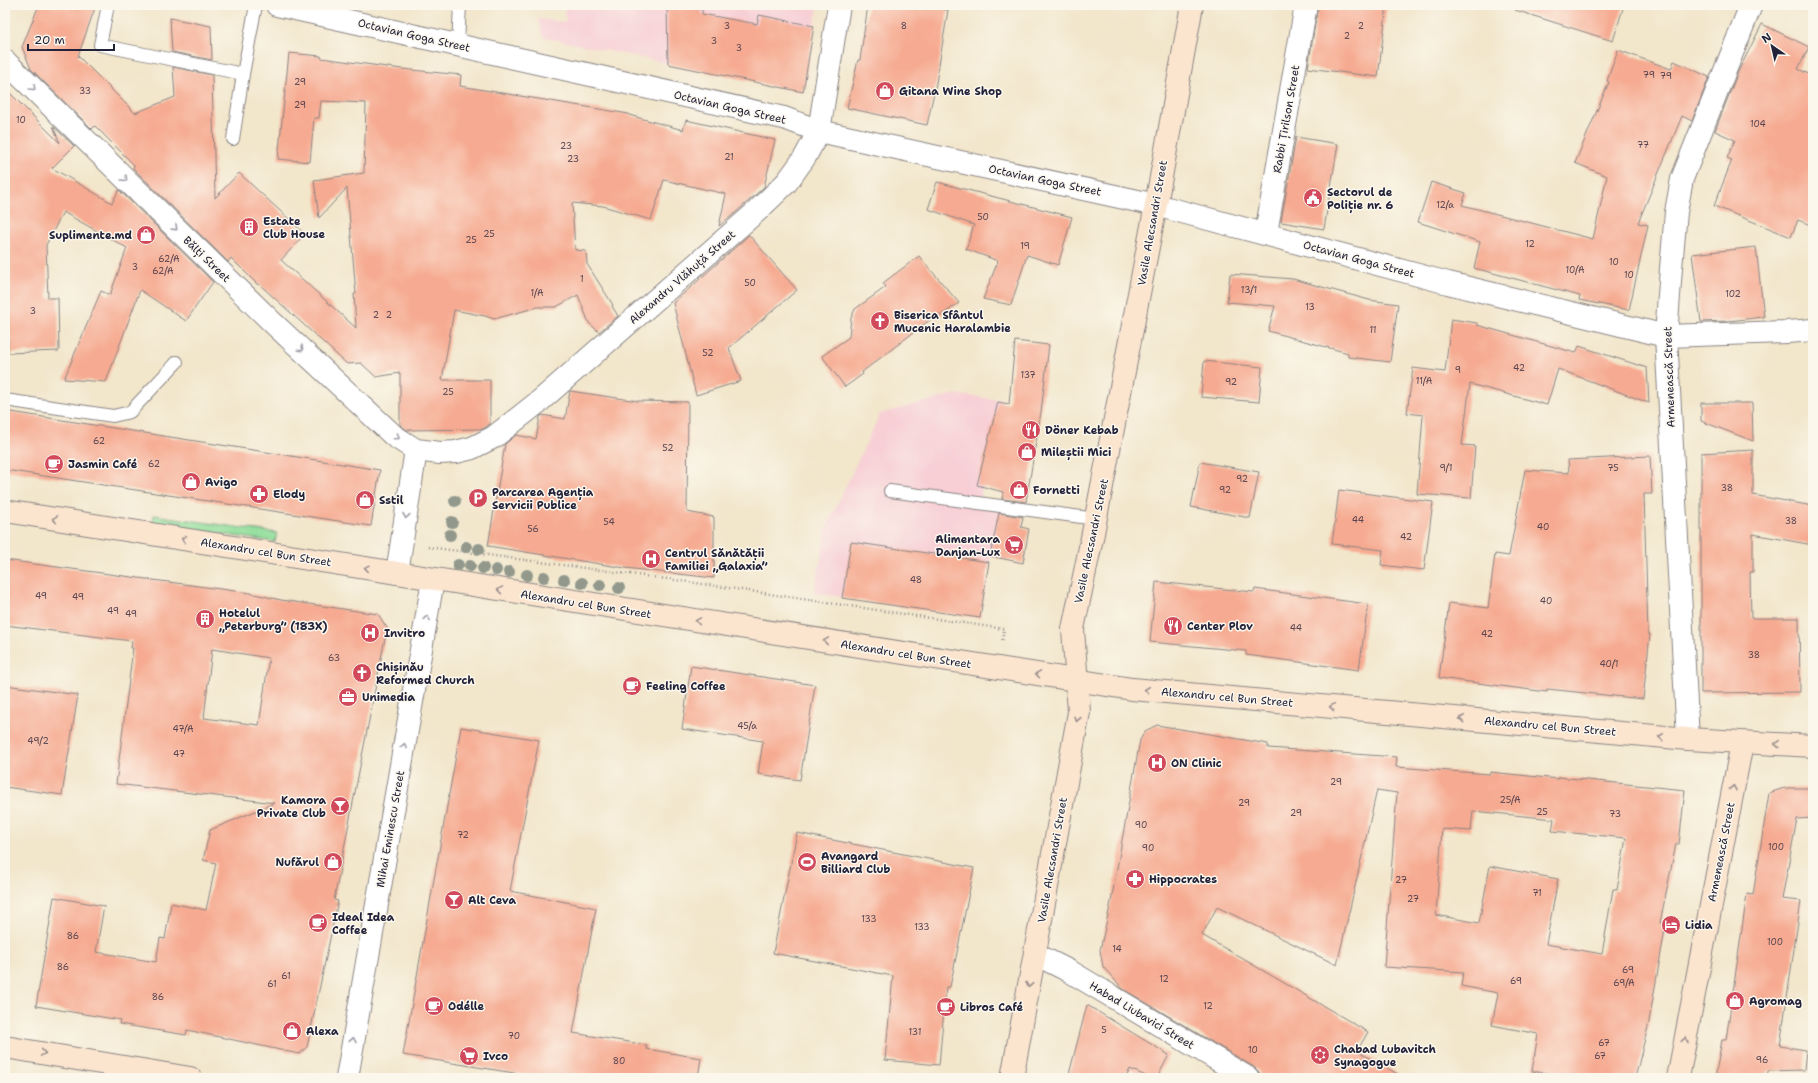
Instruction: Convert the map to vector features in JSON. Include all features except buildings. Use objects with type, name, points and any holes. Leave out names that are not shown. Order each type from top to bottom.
[{"type":"main road","name":"Vasile Alecsandri Street","points":[[1012,1078],[1079,712],[1073,629],[1096,519],[1156,205],[1192,5]]},
{"type":"main road","name":"Alexandru cel Bun Street","points":[[5,511],[433,580],[1140,690],[1688,739],[1813,746]]},
{"type":"main road","name":"Armenească Street","points":[[1678,1078],[1742,743]]},
{"type":"main road","points":[[5,1047],[190,1078]]},
{"type":"street","name":"Octavian Goga Street","points":[[277,5],[784,118],[819,131],[1156,205],[1266,233],[1448,283],[1666,336],[1813,330]]},
{"type":"street","name":"Alexandru Vlăhuță Street","points":[[416,450],[440,453],[456,452],[472,448],[494,437],[541,400],[757,211],[787,182],[805,157],[819,131],[839,5]]},
{"type":"street","name":"Rabbi Țirilson Street","points":[[1266,233],[1306,5]]},
{"type":"street","name":"Armenească Street","points":[[1688,739],[1666,336],[1676,212],[1682,179],[1751,5]]},
{"type":"street","name":"Bălți Street","points":[[5,61],[273,323],[394,436],[416,450]]},
{"type":"street","points":[[397,573],[416,450]]},
{"type":"street","name":"Mihai Eminescu Street","points":[[347,1078],[433,580]]},
{"type":"street","name":"Habad Liubavici Street","points":[[1035,954],[1071,972],[1248,1078]]},
{"type":"lane","points":[[108,5],[100,45],[243,74]]},
{"type":"lane","points":[[233,139],[256,5]]},
{"type":"lane","points":[[458,45],[460,5]]},
{"type":"lane","points":[[5,400],[113,416],[130,412],[176,362]]},
{"type":"lane","points":[[890,491],[1096,519]]},
{"type":"path","points":[[401,543],[690,583],[1004,629],[997,668]]},
{"type":"shaded area","points":[[564,5],[818,5],[803,92],[543,37],[538,19],[566,22]]},
{"type":"shaded area","points":[[955,394],[1002,400],[980,499],[1006,505],[1002,523],[997,523],[980,618],[814,593],[827,526],[880,414]]},
{"type":"green space","points":[[154,515],[277,533],[275,542],[153,524]]},
{"type":"place","name":"Gitana Wine Shop","points":[[885,91]]},
{"type":"place","name":"Sectorul de Poliție nr. 6","points":[[1313,198]]},
{"type":"place","name":"Estate Club House","points":[[249,227]]},
{"type":"place","name":"Suplimente.md","points":[[146,235]]},
{"type":"place","name":"Biserica Sfântul Mucenic Haralambie","points":[[880,321]]},
{"type":"place","name":"Döner Kebab","points":[[1031,430]]},
{"type":"place","name":"Mileștii Mici","points":[[1027,452]]},
{"type":"place","name":"Jasmin Café","points":[[54,464]]},
{"type":"place","name":"Avigo","points":[[191,482]]},
{"type":"place","name":"Fornetti","points":[[1019,490]]},
{"type":"place","name":"Elody","points":[[259,494]]},
{"type":"place","name":"Parcarea Agenția Servicii Publice","points":[[478,498]]},
{"type":"place","name":"Sstil","points":[[365,500]]},
{"type":"place","name":"Alimentara Danjan-Lux","points":[[1014,545]]},
{"type":"place","name":"Centrul Sănătății Familiei „Galaxia”","points":[[651,559]]},
{"type":"place","name":"Hotelul „Peterburg” (183X)","points":[[205,619]]},
{"type":"place","name":"Center Plov","points":[[1173,626]]},
{"type":"place","name":"Invitro","points":[[370,633]]},
{"type":"place","name":"Chișinău Reformed Church","points":[[362,673]]},
{"type":"place","name":"Feeling Coffee","points":[[632,686]]},
{"type":"place","name":"Unimedia","points":[[348,697]]},
{"type":"place","name":"ON Clinic","points":[[1157,763]]},
{"type":"place","name":"Kamora Private Club","points":[[340,806]]},
{"type":"place","name":"Nufărul","points":[[333,862]]},
{"type":"place","name":"Avangard Billiard Club","points":[[807,862]]},
{"type":"place","name":"Hippocrates","points":[[1135,879]]},
{"type":"place","name":"Alt Ceva","points":[[454,900]]},
{"type":"place","name":"Ideal Idea Coffee","points":[[318,923]]},
{"type":"place","name":"Lidia","points":[[1671,925]]},
{"type":"place","name":"Agromag","points":[[1735,1001]]},
{"type":"place","name":"Odélle","points":[[434,1006]]},
{"type":"place","name":"Libros Café","points":[[946,1007]]},
{"type":"place","name":"Alexa","points":[[292,1031]]},
{"type":"place","name":"Chabad Lubavitch Synagogue","points":[[1320,1055]]},
{"type":"place","name":"Ivco","points":[[469,1056]]}]
